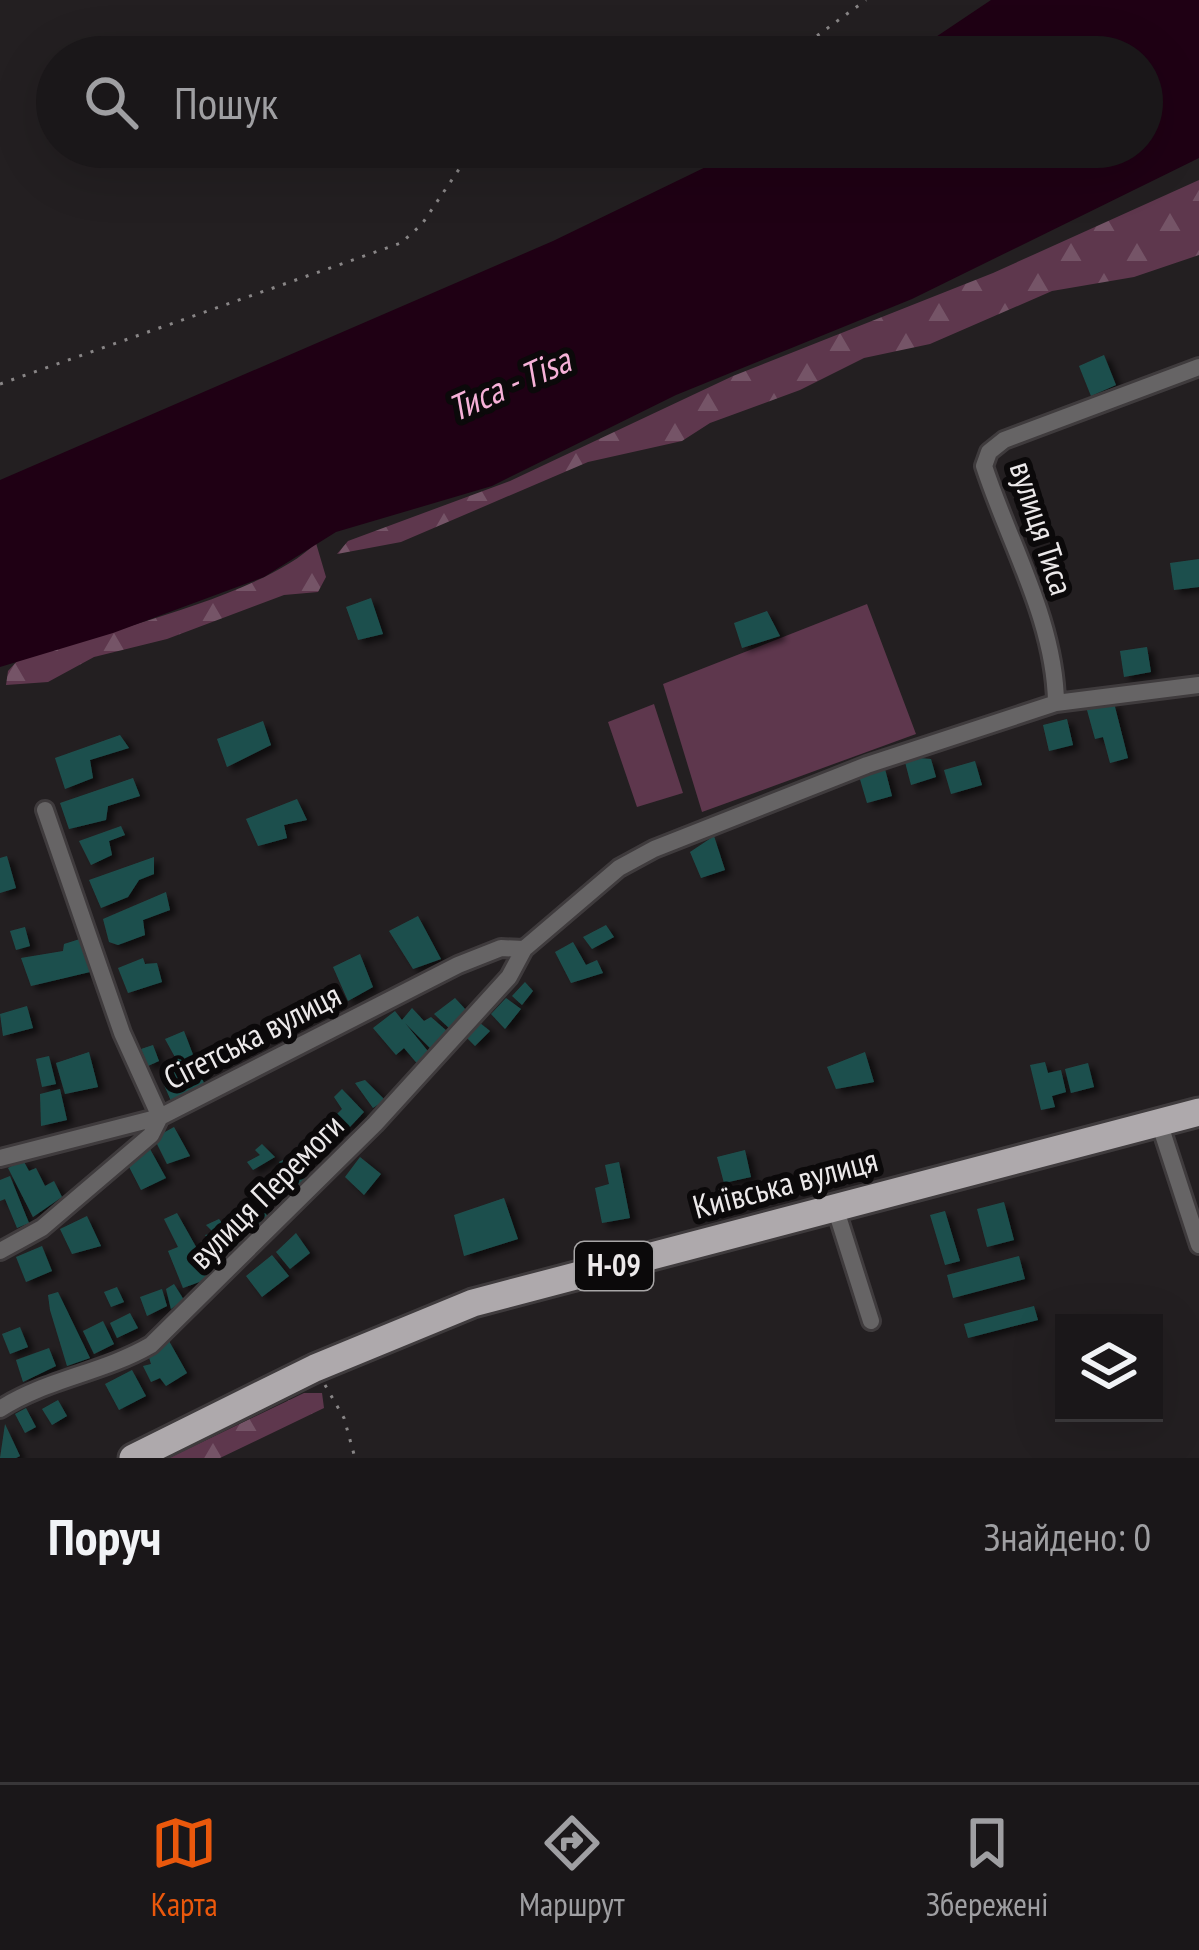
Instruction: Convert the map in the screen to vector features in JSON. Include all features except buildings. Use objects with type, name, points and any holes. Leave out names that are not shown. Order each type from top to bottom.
[{"type":"main road","name":"Київська вулиця","points":[[133,1458],[315,1368],[473,1303],[1199,1112]]},
{"type":"street","name":"вулиця Тиса","points":[[1056,703],[1055,674],[1036,605],[984,466],[989,452],[1004,440],[1199,368]]},
{"type":"street","name":"вулиця Перемоги","points":[[0,1409],[50,1385],[112,1368],[151,1345],[375,1124],[508,977],[524,950],[619,868],[654,849],[866,765],[1056,703],[1199,685]]},
{"type":"street","points":[[0,1251],[43,1228],[151,1136],[160,1117],[122,1033],[45,810]]},
{"type":"street","name":"Сігетська вулиця","points":[[0,1158],[160,1117],[458,965],[501,948],[524,950]]},
{"type":"street","points":[[1159,1122],[1199,1245]]},
{"type":"street","points":[[835,1208],[871,1321]]},
{"type":"path","points":[[817,36],[866,0]]},
{"type":"path","points":[[0,384],[401,243],[422,224],[460,168]]},
{"type":"path","points":[[315,1368],[344,1418],[356,1458]]},
{"type":"green space","points":[[1199,180],[1199,255],[1134,277],[1052,291],[930,344],[864,358],[800,390],[710,423],[682,441],[588,462],[401,542],[337,554],[348,541],[510,481],[733,376],[993,273]]},
{"type":"green space","points":[[316,543],[326,577],[318,592],[284,595],[167,639],[94,657],[48,682],[6,685],[8,671],[18,660],[218,597],[291,562]]},
{"type":"green space","points":[[867,604],[916,734],[702,812],[663,684]]},
{"type":"green space","points":[[654,704],[683,793],[637,807],[608,722]]},
{"type":"green space","points":[[304,1393],[322,1393],[324,1408],[220,1458],[169,1458]]},
{"type":"water","name":"Тиса - Tisa","points":[[991,0],[1199,0],[1199,158],[912,299],[676,395],[492,486],[336,532],[264,577],[113,633],[0,667],[0,480],[553,241],[704,168],[1163,168],[1163,36],[937,36]]}]
